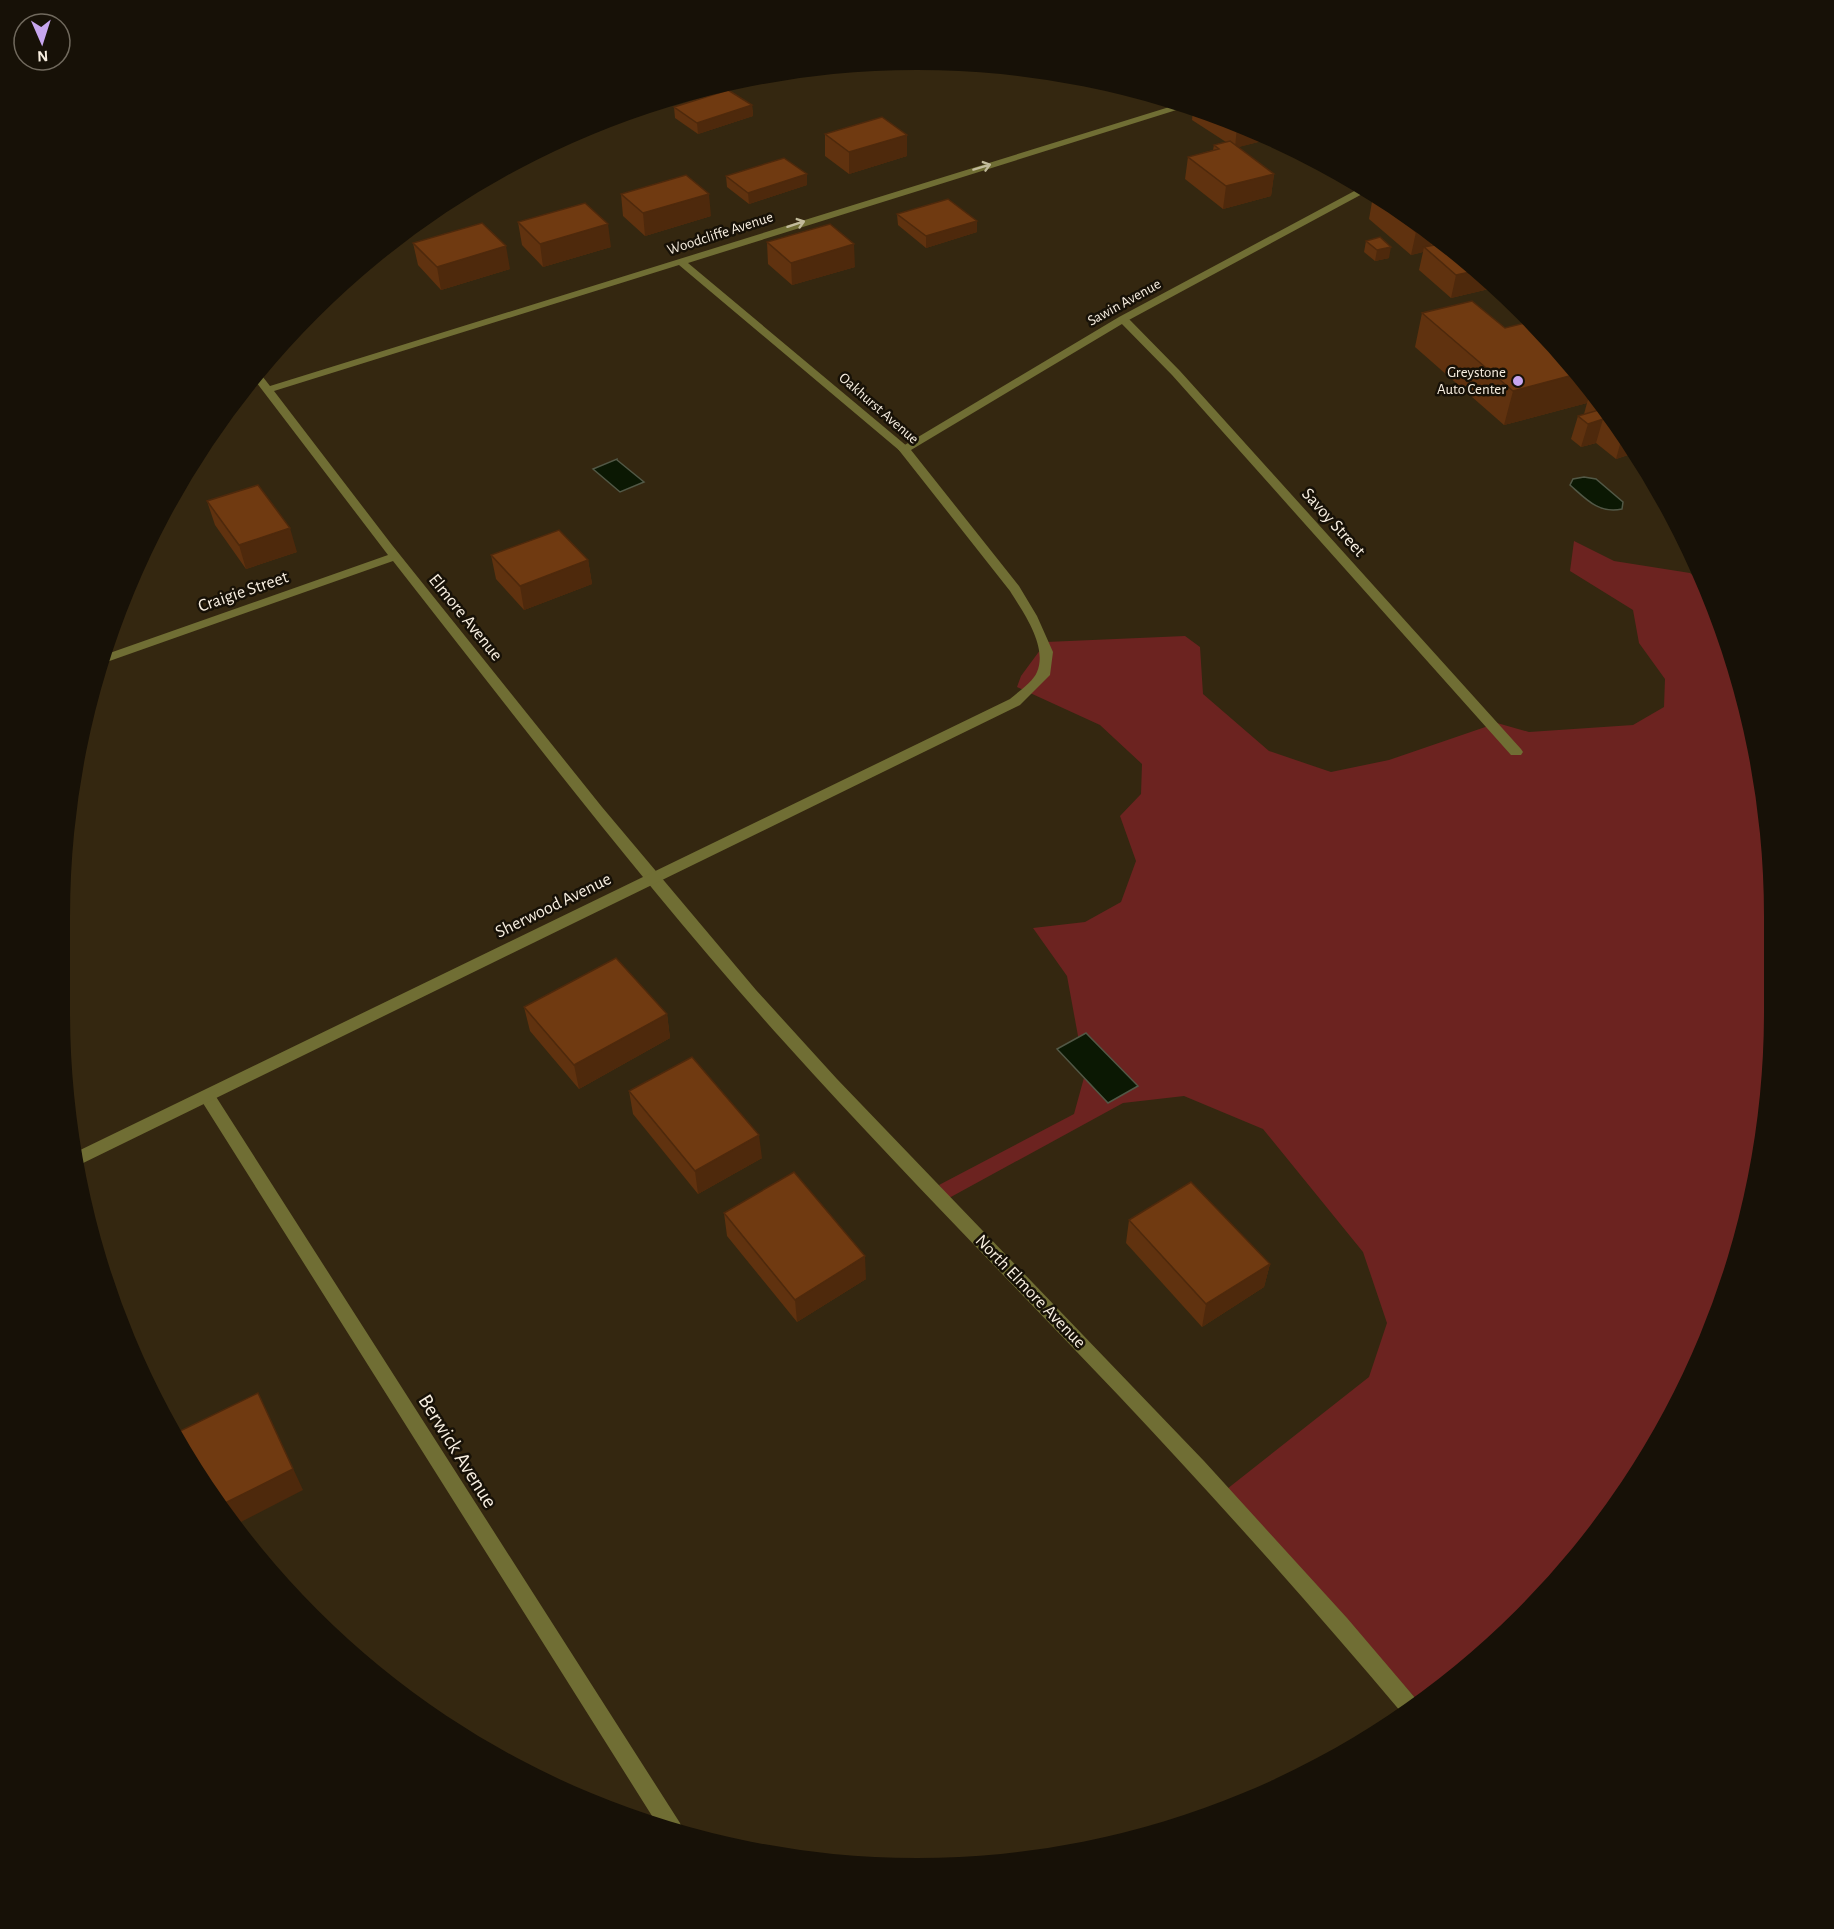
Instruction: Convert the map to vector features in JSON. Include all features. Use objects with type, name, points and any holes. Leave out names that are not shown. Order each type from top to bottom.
[{"type":"street","name":"Woodcliffe Avenue","points":[[267,390],[1171,109]]},
{"type":"street","name":"Sawin Avenue","points":[[904,449],[1123,319],[1356,194]]},
{"type":"street","name":"Oakhurst Avenue","points":[[680,261],[904,449],[1015,589],[1031,616],[1047,652],[1043,675]]},
{"type":"street","name":"Savoy Street","points":[[1123,319],[1176,373],[1516,752]]},
{"type":"street","name":"Elmore Avenue","points":[[261,382],[395,556],[651,879]]},
{"type":"street","name":"Craigie Street","points":[[111,657],[395,556]]},
{"type":"street","name":"Sherwood Avenue","points":[[84,1156],[1016,702],[1043,675]]},
{"type":"street","name":"North Elmore Avenue","points":[[651,879],[828,1080],[1094,1356],[1329,1609],[1406,1702]]},
{"type":"street","name":"Berwick Avenue","points":[[207,1095],[667,1821]]},
{"type":"shaded area","points":[[617,459],[644,482],[620,492],[593,469]]},
{"type":"shaded area","points":[[1584,477],[1596,479],[1623,502],[1622,509],[1600,508],[1570,485],[1573,479]]},
{"type":"shaded area","points":[[1574,541],[1614,561],[1690,573],[1719,645],[1735,698],[1747,752],[1762,862],[1764,1012],[1762,1067],[1756,1122],[1735,1231],[1719,1284],[1699,1336],[1650,1435],[1621,1482],[1589,1527],[1553,1570],[1516,1611],[1475,1648],[1414,1697],[1227,1489],[1369,1377],[1387,1323],[1363,1252],[1263,1129],[1184,1096],[1123,1103],[949,1198],[939,1185],[1074,1114],[1085,1074],[1067,976],[1033,928],[1085,922],[1121,902],[1136,861],[1120,816],[1141,794],[1142,764],[1100,725],[1017,687],[1021,676],[1046,642],[1185,636],[1200,647],[1203,694],[1269,751],[1331,772],[1389,760],[1497,723],[1529,732],[1633,725],[1664,707],[1665,679],[1639,643],[1633,610],[1570,571]]},
{"type":"shaded area","points":[[1086,1033],[1138,1086],[1108,1103],[1057,1049]]},
{"type":"building","points":[[731,92],[752,105],[697,123],[674,107]]},
{"type":"building","points":[[882,117],[907,135],[849,152],[825,134]]},
{"type":"building","points":[[1230,141],[1274,174],[1226,186],[1188,157],[1219,149],[1214,145]]},
{"type":"building","points":[[784,158],[807,174],[748,193],[726,176]]},
{"type":"building","points":[[686,175],[709,194],[643,213],[621,194]]},
{"type":"building","points":[[948,199],[977,221],[926,236],[897,214]]},
{"type":"building","points":[[585,203],[608,224],[540,244],[518,222]]},
{"type":"building","points":[[482,223],[506,246],[437,267],[413,243]]},
{"type":"building","points":[[830,224],[854,244],[791,263],[767,242]]},
{"type":"building","points":[[1380,237],[1391,247],[1377,250],[1366,241]]},
{"type":"building","points":[[1432,245],[1465,273],[1456,275],[1424,247]]},
{"type":"building","points":[[1472,301],[1505,328],[1521,324],[1568,376],[1513,391],[1422,313]]},
{"type":"building","points":[[1595,411],[1601,420],[1588,424],[1578,416]]},
{"type":"building","points":[[258,485],[290,528],[239,545],[207,501]]},
{"type":"building","points":[[559,530],[588,560],[520,586],[491,555]]},
{"type":"building","points":[[616,958],[667,1014],[574,1065],[524,1007]]},
{"type":"building","points":[[692,1057],[759,1135],[695,1171],[629,1091]]},
{"type":"building","points":[[794,1172],[865,1256],[795,1300],[724,1213]]},
{"type":"building","points":[[1191,1182],[1270,1264],[1206,1304],[1129,1220]]},
{"type":"building","points":[[258,1393],[293,1469],[227,1502],[182,1430]]},
{"type":"place","name":"Greystone Auto Center","points":[[1518,381]]}]
